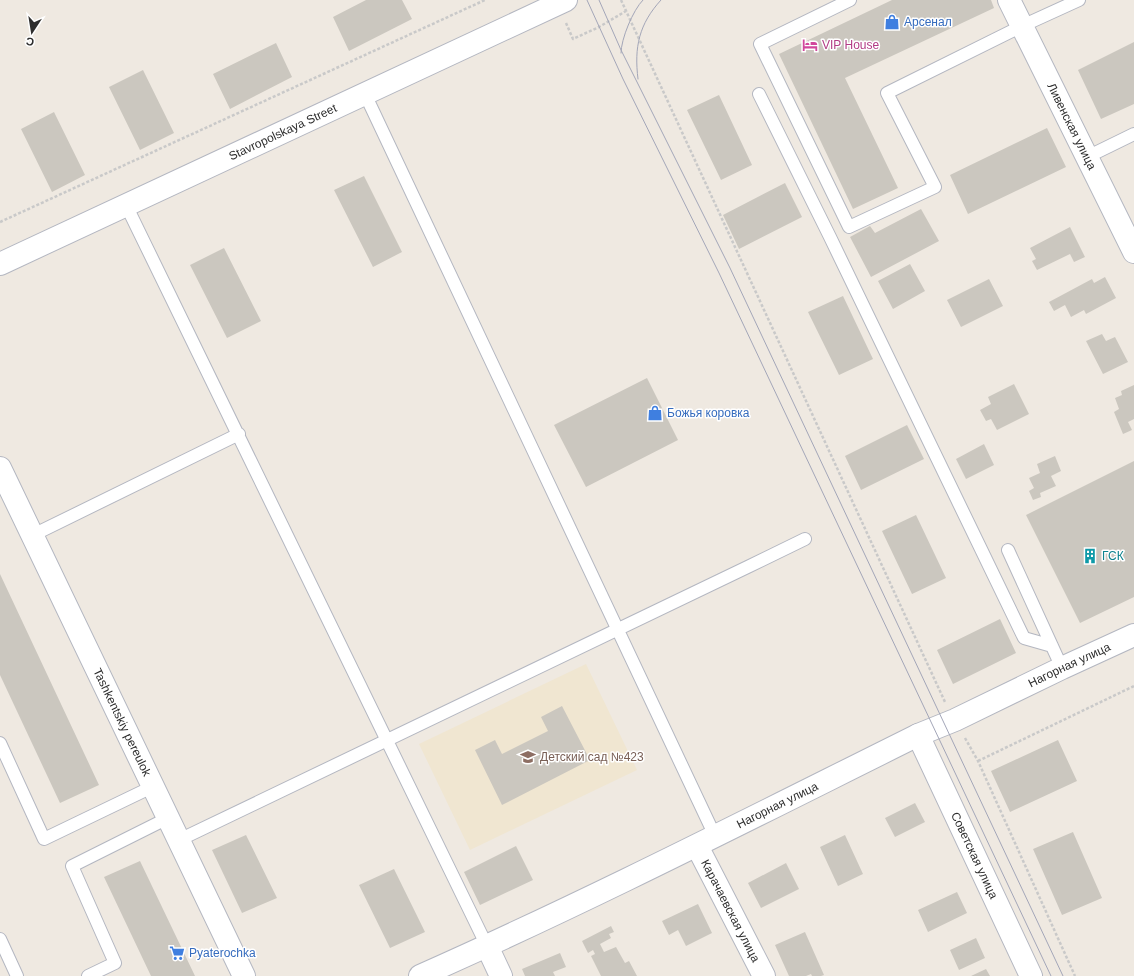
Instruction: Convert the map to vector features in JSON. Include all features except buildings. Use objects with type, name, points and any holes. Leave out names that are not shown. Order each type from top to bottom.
[{"type":"street","name":"Ливенская улица","points":[[1009,0],[1087,157],[1132,243]]},
{"type":"street","name":"Stavropolskaya Street","points":[[0,264],[562,2]]},
{"type":"street","name":"Tashkentskiy pereulok","points":[[0,468],[244,976]]},
{"type":"street","name":"Нагорная улица","points":[[420,976],[487,946],[706,841],[918,735],[955,720],[1134,635]]},
{"type":"street","name":"Советская улица","points":[[918,735],[1031,976]]},
{"type":"street","name":"Карачаевская улица","points":[[706,841],[764,976]]},
{"type":"street","points":[[487,946],[501,976]]},
{"type":"lane","points":[[849,227],[760,44],[850,0]]},
{"type":"lane","points":[[830,237],[935,187],[888,93],[1022,26],[1079,0]]},
{"type":"lane","points":[[364,94],[617,631],[706,841]]},
{"type":"lane","points":[[759,94],[830,237],[1024,638],[1052,646]]},
{"type":"lane","points":[[1087,157],[1134,134]]},
{"type":"lane","points":[[126,205],[239,434],[487,946]]},
{"type":"lane","points":[[33,535],[239,434]]},
{"type":"lane","points":[[179,840],[617,631],[805,539]]},
{"type":"lane","points":[[1008,550],[1062,668]]},
{"type":"lane","points":[[0,743],[44,839],[152,787]]},
{"type":"lane","points":[[88,976],[115,964],[72,866],[168,818]]},
{"type":"lane","points":[[0,939],[17,976]]},
{"type":"path","points":[[0,222],[485,0]]},
{"type":"path","points":[[621,0],[947,706],[978,761],[1075,976]]},
{"type":"path","points":[[562,2],[573,39],[599,28],[626,12]]},
{"type":"path","points":[[978,761],[1134,686]]},
{"type":"shaded area","name":"Детский сад №423","points":[[586,664],[637,770],[470,850],[419,744]]},
{"type":"tram line","points":[[587,0],[623,79],[719,273],[1051,976]]},
{"type":"tram line","points":[[599,0],[621,50],[730,268],[1063,976]]},
{"type":"tram line","points":[[621,53],[623,40],[628,25],[635,11],[643,0]]},
{"type":"tram line","points":[[638,79],[637,57],[640,36],[648,18],[661,0]]},
{"type":"place","name":"Арсенал","points":[[892,22]]},
{"type":"place","name":"VIP House","points":[[810,45]]},
{"type":"place","name":"Божья коровка","points":[[655,413]]},
{"type":"place","name":"ГСК","points":[[1090,556]]},
{"type":"place","name":"Детский сад №423","points":[[528,757]]},
{"type":"place","name":"Pyaterochka","points":[[177,953]]}]
